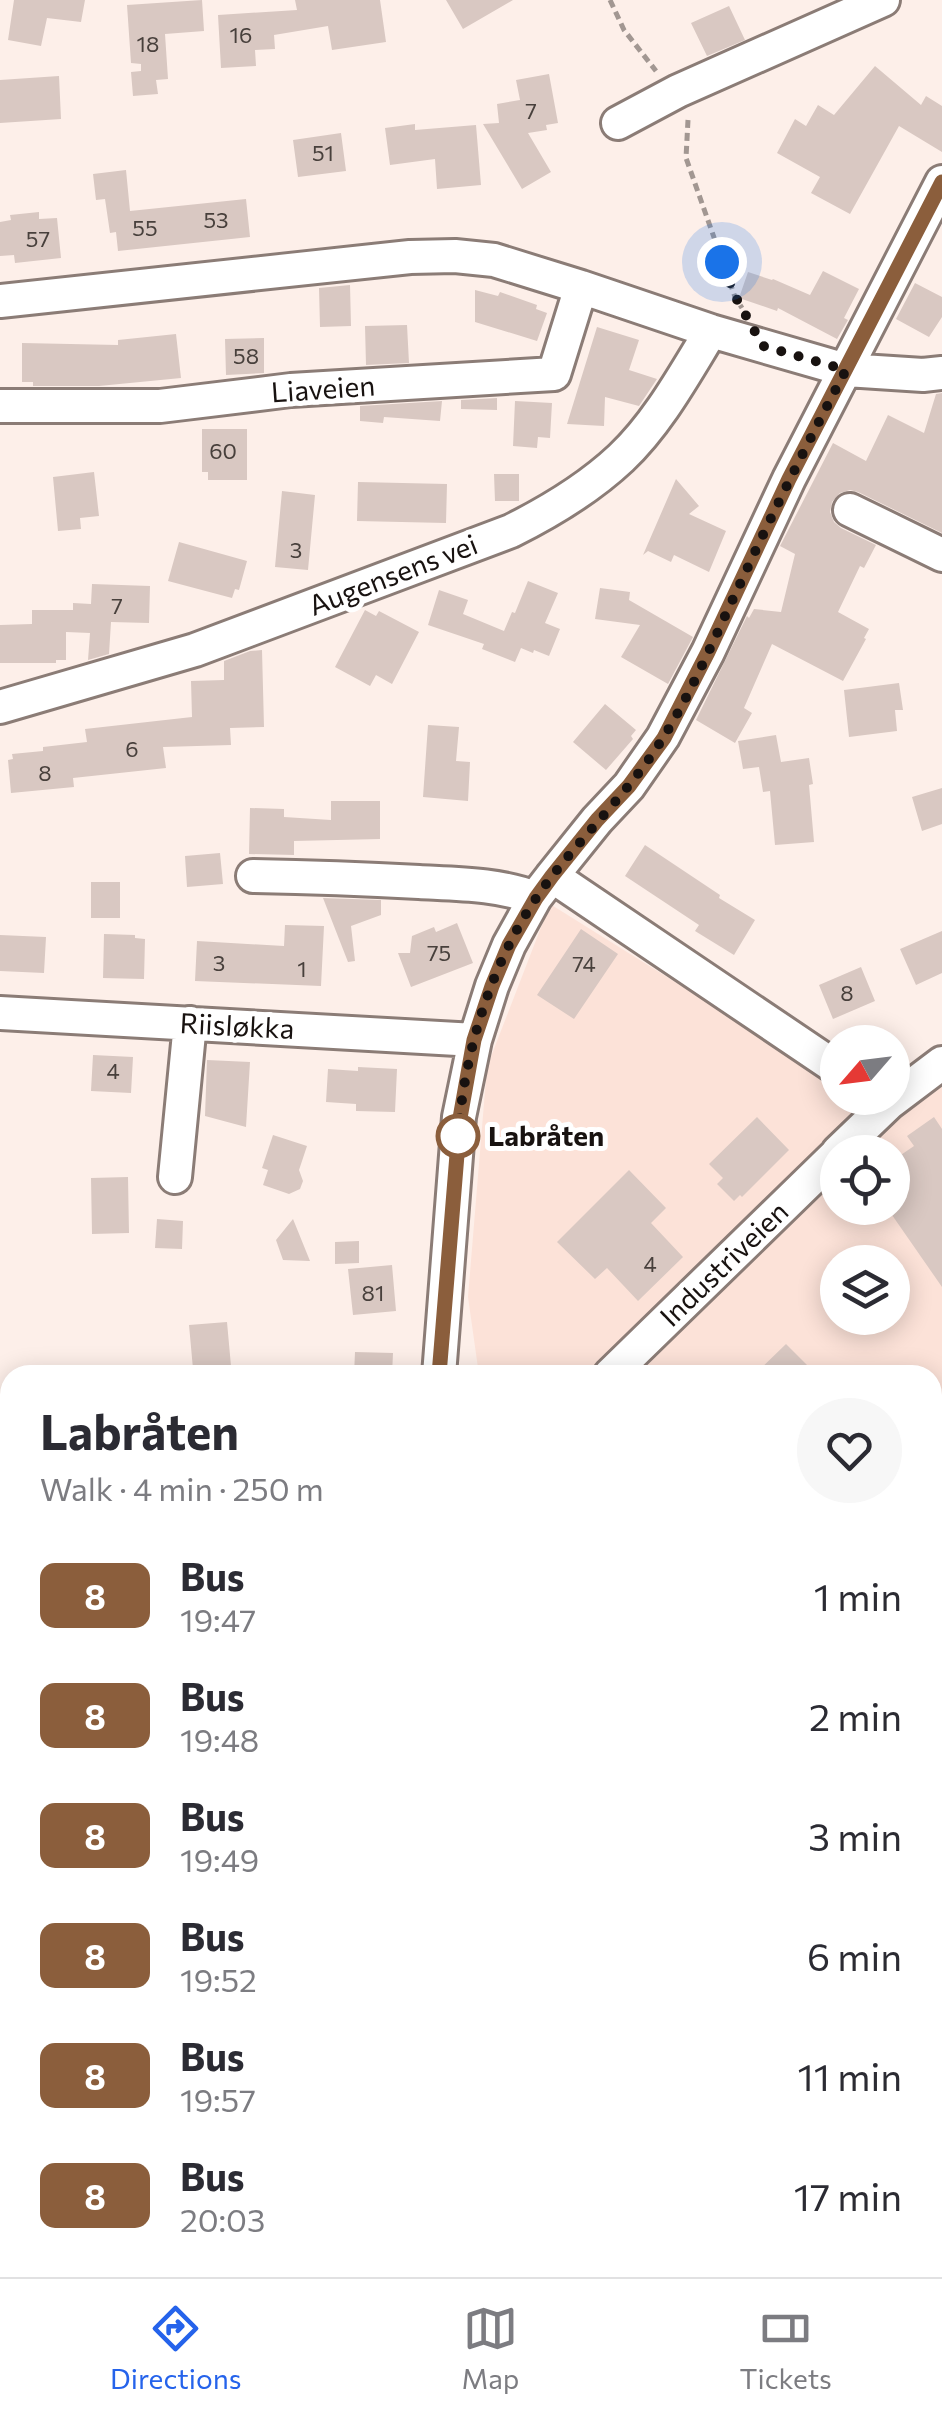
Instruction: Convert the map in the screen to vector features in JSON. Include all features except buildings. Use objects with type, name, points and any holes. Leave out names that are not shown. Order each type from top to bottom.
[{"type":"street","points":[[618,124],[678,91],[884,0]]},
{"type":"street","points":[[440,1365],[460,1118],[474,1040],[509,945],[544,888],[664,738],[789,479],[942,182]]},
{"type":"street","points":[[0,302],[455,256],[494,260],[711,332],[846,370],[942,373]]},
{"type":"street","name":"Liaveien","points":[[0,406],[160,406],[291,390],[554,374],[581,286]]},
{"type":"street","name":"Augensens vei","points":[[0,707],[195,650],[511,531],[556,508],[623,456],[651,424],[711,332]]},
{"type":"street","points":[[850,510],[942,555]]},
{"type":"street","points":[[253,876],[359,878],[512,890],[544,888],[820,1058]]},
{"type":"street","name":"Riisløkka","points":[[0,1013],[474,1040]]},
{"type":"street","points":[[175,1176],[190,1023]]},
{"type":"street","name":"Industriveien","points":[[910,1083],[942,1063]]},
{"type":"street","name":"Industriveien","points":[[854,1135],[871,1115]]},
{"type":"street","name":"Industriveien","points":[[620,1365],[820,1171]]},
{"type":"path","points":[[610,0],[634,45],[678,91],[688,111],[686,158],[735,296],[763,346]]},
{"type":"shaded area","points":[[550,904],[820,1072],[820,1115],[910,1115],[910,1094],[942,1079],[942,1365],[478,1365],[468,1297],[487,1067]]},
{"type":"bus line","name":"8","points":[[440,1365],[460,1118],[474,1040],[509,945],[552,876],[629,786],[664,738],[789,479],[942,182]]},
{"type":"place","name":"Labråten","points":[[458,1136]]},
{"type":"route","points":[[458,1136],[474,1040],[509,945],[552,876],[629,786],[664,738],[846,370],[763,346],[735,296],[722,262]]}]
